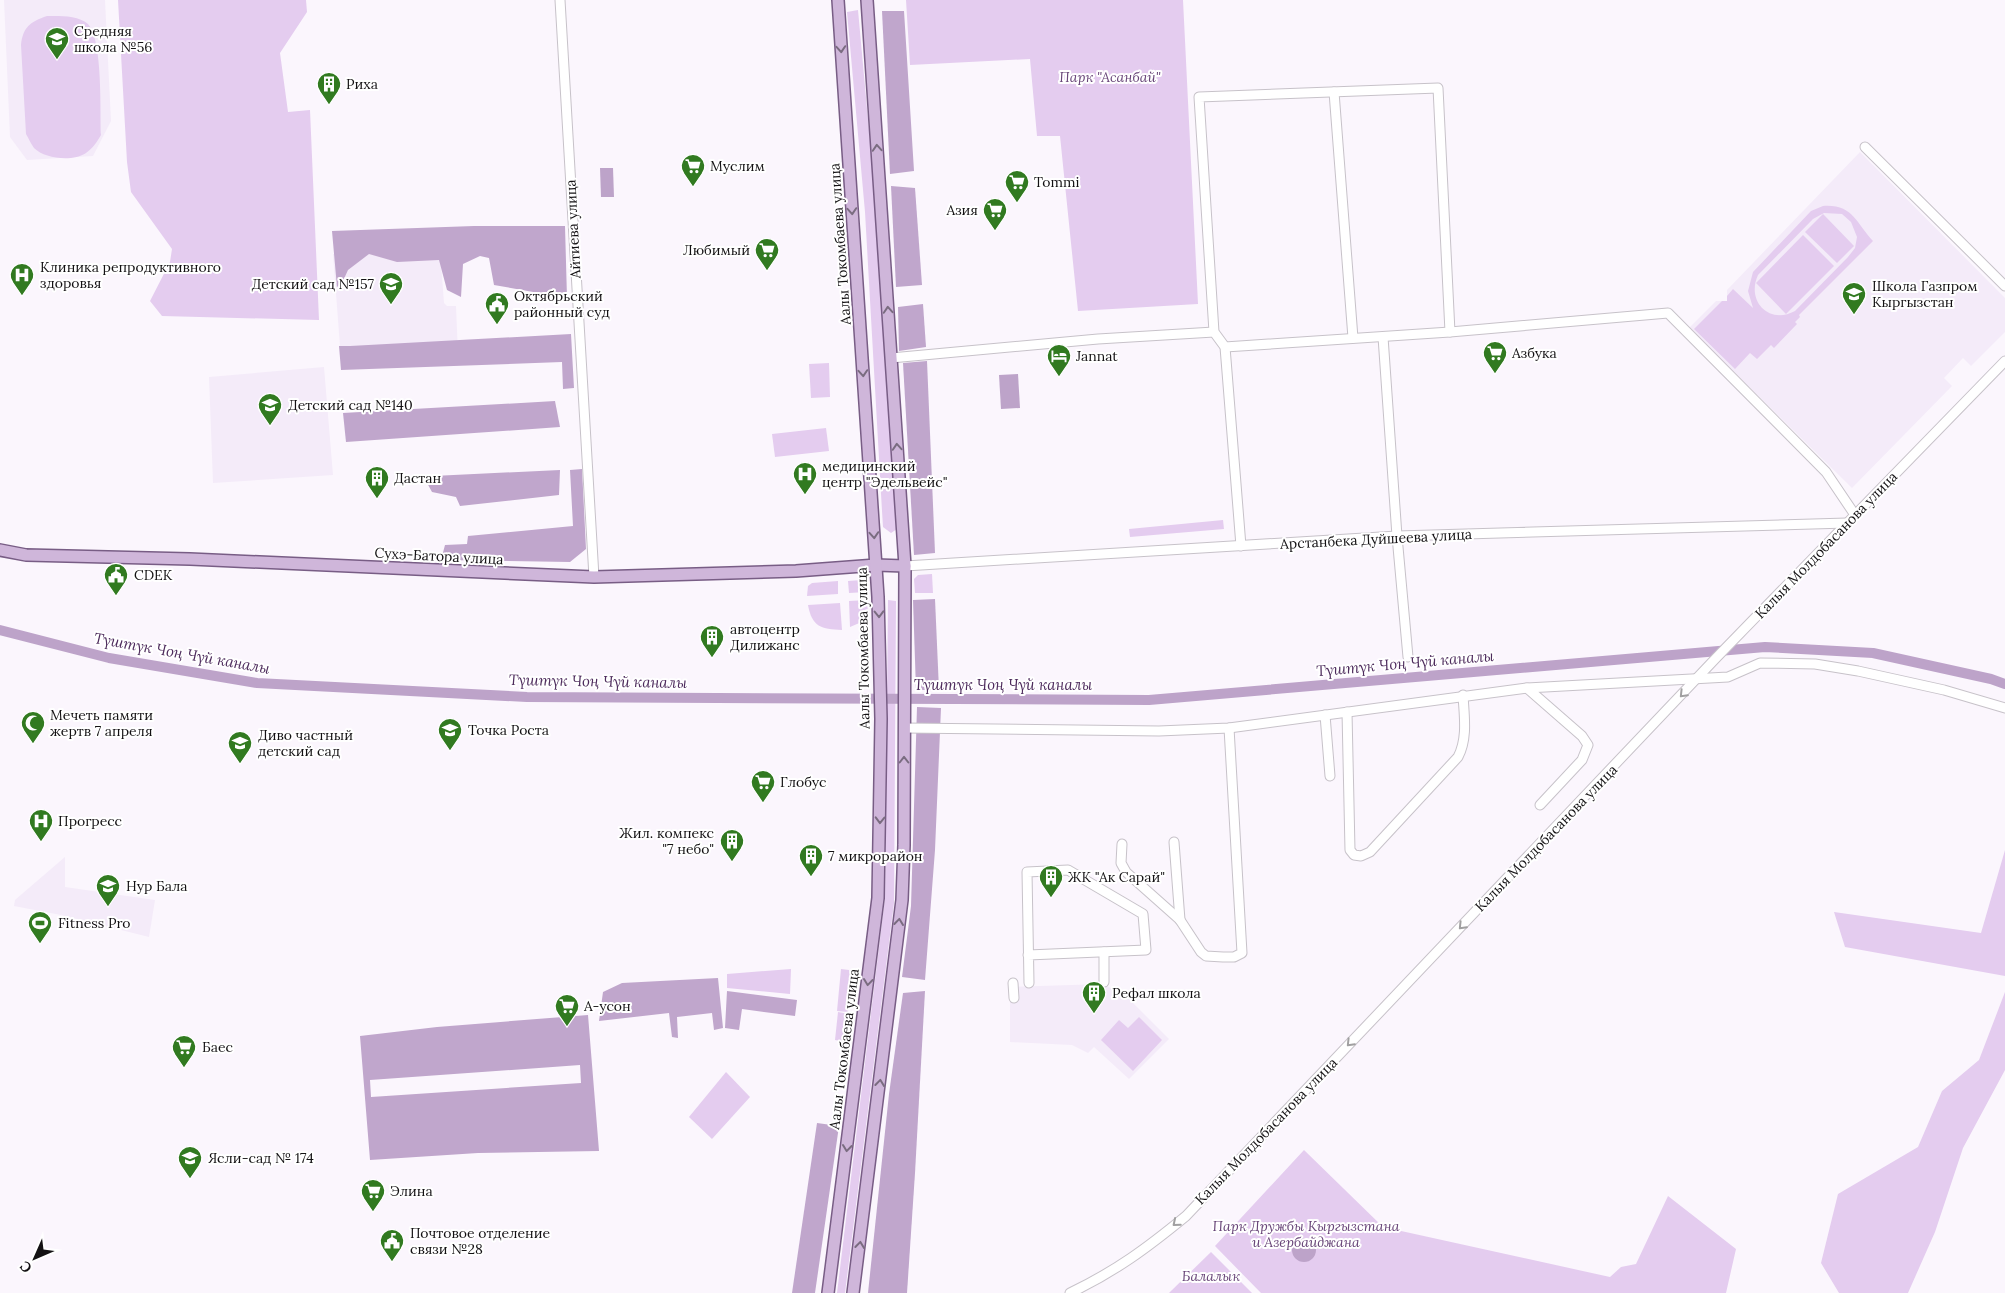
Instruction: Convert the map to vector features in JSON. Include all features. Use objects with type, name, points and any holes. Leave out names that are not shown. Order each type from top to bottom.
[{"type":"main road","name":"Аалы Токомбаева улица","points":[[828,1293],[878,898],[881,718],[876,565],[838,0]]},
{"type":"main road","points":[[853,1293],[902,900],[904,845],[905,566],[867,0]]},
{"type":"main road","name":"Сухэ-Батора улица","points":[[0,550],[26,555],[209,560],[594,577],[796,571],[876,565],[905,566]]},
{"type":"street","name":"Айтиева улица","points":[[560,0],[594,577]]},
{"type":"street","points":[[1240,546],[1225,347],[1214,332],[1199,97],[1438,88],[1450,332]]},
{"type":"street","points":[[1334,92],[1353,338]]},
{"type":"street","points":[[1865,147],[2005,286]]},
{"type":"street","points":[[1225,347],[1450,332],[1668,313],[1826,472],[1855,515]]},
{"type":"street","points":[[891,358],[1098,339],[1214,332]]},
{"type":"street","points":[[1383,337],[1397,536],[1408,657]]},
{"type":"street","name":"Калыя Молдобасанова улица","points":[[1070,1293],[1113,1272],[1186,1216],[1731,642],[2005,361]]},
{"type":"street","name":"Арстанбека Дуйшеева улица","points":[[905,566],[1397,536],[1847,523]]},
{"type":"street","points":[[904,723],[1159,730],[1229,728],[1463,695],[1527,688],[1728,677],[1760,663],[1815,664],[1944,690],[2005,708]]},
{"type":"street","points":[[1527,688],[1582,736],[1588,745],[1582,760],[1540,805]]},
{"type":"street","points":[[1347,712],[1350,850],[1354,855],[1361,856],[1370,852],[1458,757],[1462,749],[1465,733],[1463,695]]},
{"type":"street","points":[[1325,715],[1330,776]]},
{"type":"street","points":[[1122,844],[1122,863],[1126,872],[1180,920],[1201,952],[1206,956],[1234,957],[1242,953],[1229,728]]},
{"type":"street","points":[[1174,842],[1180,920]]},
{"type":"street","points":[[1028,955],[1146,950],[1143,914],[1068,870],[1026,872],[1028,955],[1029,983]]},
{"type":"street","points":[[1104,952],[1104,982]]},
{"type":"street","points":[[1013,983],[1014,998]]},
{"type":"shaded area","name":"Средняя школа №56","points":[[4,0],[105,0],[111,121],[93,156],[27,160],[10,137]]},
{"type":"shaded area","points":[[882,11],[904,11],[914,171],[890,174]]},
{"type":"shaded area","name":"Школа Газпром Кыргызстан","points":[[1860,152],[2005,298],[2005,332],[1971,366],[1963,358],[1944,378],[1952,386],[1852,488],[1689,328],[1716,301],[1727,301],[1727,290]]},
{"type":"shaded area","points":[[600,168],[613,168],[614,197],[601,197]]},
{"type":"shaded area","points":[[891,186],[915,188],[922,285],[896,287]]},
{"type":"shaded area","points":[[474,226],[565,226],[567,298],[494,285],[489,258],[480,256],[463,264],[461,297],[447,290],[439,260],[397,262],[369,254],[348,270],[343,281],[337,287],[332,231]]},
{"type":"shaded area","name":"Детский сад №157","points":[[440,250],[444,303],[447,306],[456,306],[458,354],[341,359],[333,254]]},
{"type":"shaded area","points":[[923,304],[926,347],[899,351],[898,307]]},
{"type":"shaded area","points":[[571,334],[574,388],[563,389],[562,362],[341,370],[339,346]]},
{"type":"shaded area","points":[[927,361],[935,553],[914,555],[903,363]]},
{"type":"shaded area","name":"Детский сад №140","points":[[324,367],[333,475],[213,483],[209,377]]},
{"type":"shaded area","points":[[1018,374],[1020,408],[1001,409],[999,375]]},
{"type":"shaded area","points":[[555,401],[560,427],[346,442],[343,413]]},
{"type":"shaded area","points":[[582,469],[586,549],[570,562],[441,560],[445,545],[467,544],[468,536],[573,526],[570,470]]},
{"type":"shaded area","points":[[560,470],[559,495],[460,506],[456,497],[432,492],[426,481],[433,476]]},
{"type":"shaded area","points":[[935,599],[939,690],[916,690],[913,600]]},
{"type":"shaded area","points":[[917,707],[941,708],[935,850],[925,980],[902,977],[911,906]]},
{"type":"shaded area","name":"Нур Бала","points":[[65,857],[65,887],[155,900],[149,937],[61,915],[14,906],[15,900]]},
{"type":"shaded area","points":[[718,978],[723,1028],[714,1030],[712,1013],[677,1017],[678,1038],[672,1037],[669,1013],[599,1021],[603,992],[622,983]]},
{"type":"shaded area","points":[[1103,984],[1126,996],[1169,1039],[1129,1079],[1094,1047],[1088,1053],[1072,1045],[1010,1042],[1010,987]]},
{"type":"shaded area","points":[[727,991],[797,1000],[795,1016],[742,1009],[739,1030],[725,1028]]},
{"type":"shaded area","points":[[925,991],[907,1293],[868,1293],[889,1094],[903,993]]},
{"type":"shaded area","points":[[588,1015],[599,1151],[478,1153],[370,1160],[360,1036],[437,1027]],"holes":[[[580,1065],[581,1083],[371,1097],[370,1080]]]},
{"type":"shaded area","points":[[817,1123],[839,1126],[815,1293],[792,1293]]},
{"type":"shaded area","points":[[1304,1238],[1313,1241],[1316,1250],[1313,1259],[1304,1262],[1295,1259],[1292,1250],[1295,1241]]},
{"type":"green space","points":[[118,0],[306,0],[307,12],[280,53],[288,112],[310,110],[319,320],[162,316],[150,301],[170,262],[172,249],[131,192],[127,162]]},
{"type":"green space","name":"Парк \"Асанбай\"","points":[[906,0],[1183,0],[1198,304],[1078,311],[1060,136],[1037,136],[1030,59],[910,65]]},
{"type":"green space","points":[[858,10],[882,272],[897,529],[891,533],[883,527],[865,212],[847,12]]},
{"type":"green space","name":"Средняя школа №56","points":[[47,16],[68,17],[84,21],[93,32],[96,45],[100,76],[101,135],[95,145],[86,153],[74,158],[52,157],[39,152],[34,148],[26,134],[22,39],[28,26]]},
{"type":"green space","points":[[1823,206],[1833,206],[1848,211],[1873,241],[1799,315],[1800,317],[1795,322],[1797,324],[1774,348],[1771,345],[1757,359],[1750,353],[1735,369],[1694,329],[1722,301],[1727,301],[1727,296],[1733,289],[1753,308],[1748,291],[1753,272],[1811,211]],"holes":[[[1824,213],[1842,214],[1851,222],[1857,237],[1855,248],[1848,257],[1795,311],[1785,315],[1777,315],[1769,313],[1762,308],[1755,294],[1758,275],[1813,219]]]},
{"type":"green space","points":[[1823,214],[1854,246],[1837,263],[1805,232]]},
{"type":"green space","points":[[1803,235],[1834,266],[1786,314],[1756,283]]},
{"type":"green space","points":[[829,363],[830,397],[811,398],[809,364]]},
{"type":"green space","points":[[826,428],[829,451],[775,457],[772,434]]},
{"type":"green space","points":[[1223,520],[1224,529],[1130,537],[1129,529]]},
{"type":"green space","points":[[932,574],[933,593],[915,593],[914,579],[918,575]]},
{"type":"green space","points":[[862,580],[865,582],[866,592],[849,593],[848,581]]},
{"type":"green space","points":[[838,581],[838,594],[807,596],[808,586],[812,583]]},
{"type":"green space","points":[[867,600],[868,615],[864,621],[850,627],[849,601]]},
{"type":"green space","points":[[888,600],[896,601],[894,903],[845,1293],[837,1293],[885,898]]},
{"type":"green space","points":[[840,603],[842,630],[828,629],[819,625],[812,618],[808,605]]},
{"type":"green space","points":[[2005,850],[2005,976],[1845,947],[1834,912],[1981,933]]},
{"type":"green space","points":[[791,969],[790,994],[727,988],[727,974]]},
{"type":"green space","points":[[841,969],[849,970],[852,977],[848,1012],[837,1011]]},
{"type":"green space","points":[[2005,992],[2005,1070],[1963,1148],[1935,1232],[1908,1293],[1839,1293],[1821,1263],[1838,1194],[1918,1147],[1942,1091],[1979,1060]]},
{"type":"green space","points":[[838,1012],[849,1014],[846,1042],[835,1040]]},
{"type":"green space","points":[[1139,1017],[1162,1040],[1133,1071],[1101,1040],[1119,1020],[1128,1028]]},
{"type":"green space","points":[[726,1072],[750,1097],[712,1139],[689,1117]]},
{"type":"green space","name":"Парк Дружбы Кыргызстана и Азербайджана","points":[[1304,1150],[1383,1227],[1610,1277],[1621,1267],[1636,1264],[1668,1196],[1736,1249],[1726,1293],[1261,1293],[1215,1246]]},
{"type":"green space","name":"Балалык","points":[[1211,1252],[1252,1293],[1169,1293],[1170,1292]]},
{"type":"waterway","name":"Түштүк Чоң Чүй каналы","points":[[0,630],[109,658],[257,683],[527,697],[1149,700],[1765,647],[1873,653],[1991,679],[2005,684]]},
{"type":"place","name":"Средняя школа №56","points":[[57,60]]},
{"type":"place","name":"Риха","points":[[329,105]]},
{"type":"place","name":"Муслим","points":[[693,187]]},
{"type":"place","name":"Tommi","points":[[1017,203]]},
{"type":"place","name":"Азия","points":[[995,231]]},
{"type":"place","name":"Любимый","points":[[767,271]]},
{"type":"place","name":"Клиника репродуктивного здоровья","points":[[22,296]]},
{"type":"place","name":"Детский сад №157","points":[[391,305]]},
{"type":"place","name":"Школа Газпром Кыргызстан","points":[[1854,315]]},
{"type":"place","name":"Октябрьский районный суд","points":[[497,325]]},
{"type":"place","name":"Азбука","points":[[1495,374]]},
{"type":"place","name":"Jannat","points":[[1059,377]]},
{"type":"place","name":"Детский сад №140","points":[[270,426]]},
{"type":"place","name":"медицинский центр \"Эдельвейс\"","points":[[805,495]]},
{"type":"place","name":"Дастан","points":[[377,499]]},
{"type":"place","name":"CDEK","points":[[116,596]]},
{"type":"place","name":"автоцентр Дилижанс","points":[[712,658]]},
{"type":"place","name":"Мечеть памяти жертв 7 апреля","points":[[33,744]]},
{"type":"place","name":"Точка Роста","points":[[450,751]]},
{"type":"place","name":"Диво частный детский сад","points":[[240,764]]},
{"type":"place","name":"Глобус","points":[[763,803]]},
{"type":"place","name":"Прогресс","points":[[41,842]]},
{"type":"place","name":"Жил. компекс \"7 небо\"","points":[[732,862]]},
{"type":"place","name":"7 микрорайон","points":[[811,877]]},
{"type":"place","name":"ЖК \"Ак Сарай\"","points":[[1051,898]]},
{"type":"place","name":"Нур Бала","points":[[108,907]]},
{"type":"place","name":"Fitness Pro","points":[[40,944]]},
{"type":"place","name":"Рефал школа","points":[[1094,1014]]},
{"type":"place","name":"А-усон","points":[[567,1027]]},
{"type":"place","name":"Баес","points":[[184,1068]]},
{"type":"place","name":"Ясли-сад № 174","points":[[190,1179]]},
{"type":"place","name":"Элина","points":[[373,1212]]},
{"type":"place","name":"Почтовое отделение связи №28","points":[[392,1262]]}]
